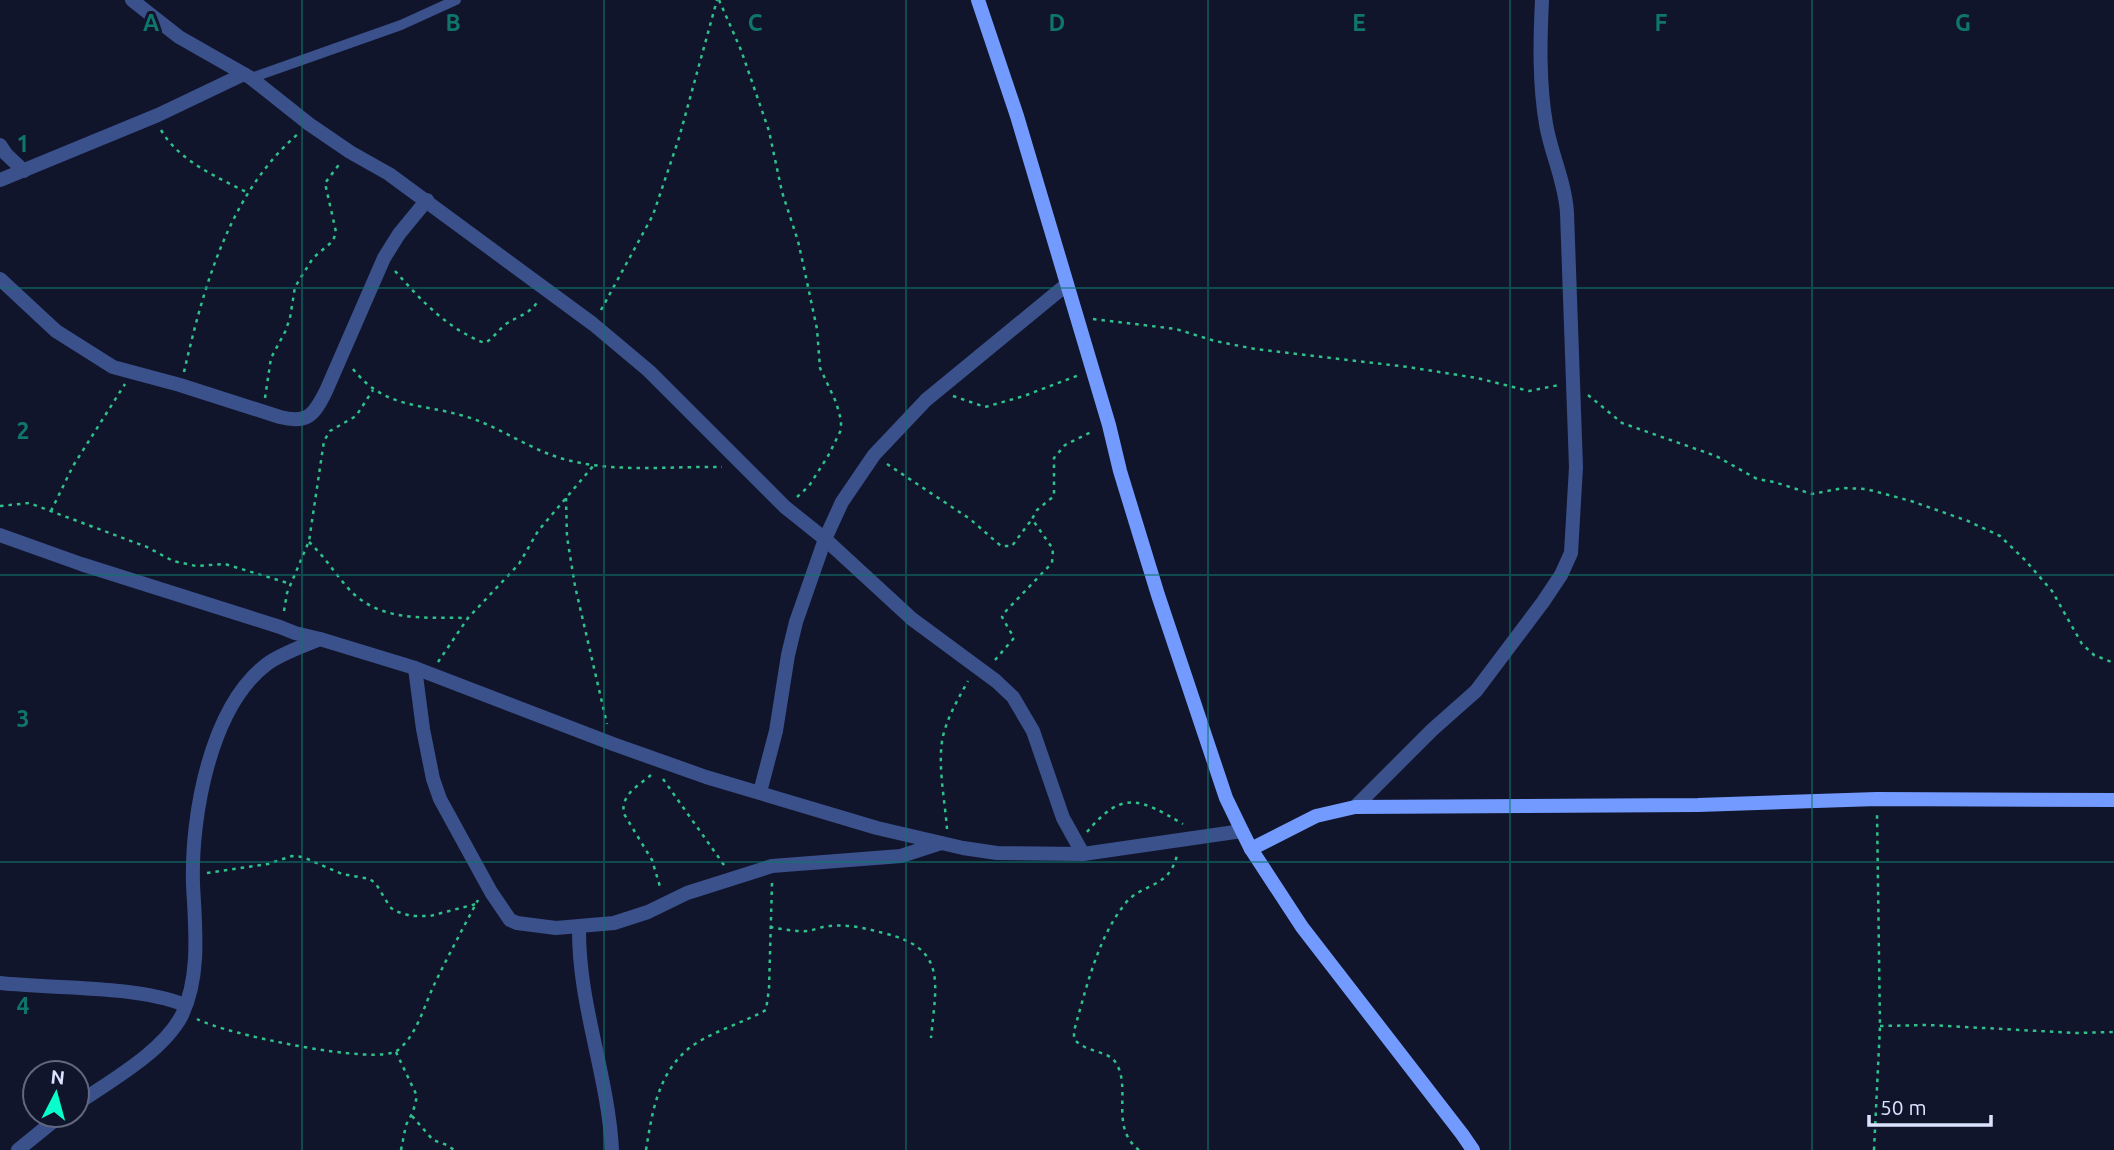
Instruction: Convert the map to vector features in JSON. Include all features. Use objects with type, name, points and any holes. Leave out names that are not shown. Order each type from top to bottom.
[{"type":"street","points":[[132,0],[179,37],[248,76],[309,124],[389,174],[593,324],[676,397],[785,507],[825,539],[912,619],[981,669],[1013,697],[1033,731],[1056,799],[1080,849]]},
{"type":"street","points":[[978,0],[1017,116],[1110,425],[1120,471],[1158,596],[1226,798],[1251,849],[1303,928],[1473,1150]]},
{"type":"street","points":[[1355,807],[1432,730],[1476,691],[1561,575],[1572,553],[1576,467],[1567,213],[1564,184],[1546,125],[1540,42],[1542,0]]},
{"type":"street","points":[[0,180],[248,76]]},
{"type":"street","points":[[0,145],[24,171]]},
{"type":"street","points":[[0,279],[56,331],[96,358],[132,372],[296,421],[306,419],[318,406],[384,258],[399,234],[427,201]]},
{"type":"street","points":[[760,792],[776,731],[796,622],[825,539],[842,502],[874,455],[936,392],[1066,285]]},
{"type":"street","points":[[0,535],[295,633],[415,668],[613,744],[663,767],[760,792],[877,828],[998,853],[1180,841],[1242,831]]},
{"type":"street","points":[[91,1094],[163,1040],[181,1017],[185,1007],[196,939],[194,834],[200,792],[215,744],[234,705],[246,685],[268,663],[320,639]]},
{"type":"street","points":[[415,668],[433,779],[448,817],[502,910],[510,920],[517,923],[556,928],[614,923],[687,893],[772,866],[901,856],[945,844]]},
{"type":"street","points":[[1251,849],[1316,816],[1355,807],[1698,805],[1877,799],[2114,800]]},
{"type":"street","points":[[579,927],[580,978],[609,1109],[612,1150]]},
{"type":"street","points":[[0,983],[112,991],[161,998],[185,1007]]},
{"type":"street","points":[[18,1150],[44,1129]]},
{"type":"lane","points":[[248,76],[401,25],[456,0]]},
{"type":"path","points":[[593,324],[653,215],[679,138],[718,0]]},
{"type":"path","points":[[718,0],[741,50],[769,131],[782,192],[798,240],[817,329],[820,368],[841,419],[837,440],[819,472],[809,486],[785,507]]},
{"type":"path","points":[[158,115],[168,141],[181,153],[248,193]]},
{"type":"path","points":[[180,385],[201,303],[229,226],[248,193],[283,147],[309,124]]},
{"type":"path","points":[[261,412],[271,358],[290,318],[295,287],[313,258],[333,241],[337,232],[325,183],[350,152]]},
{"type":"path","points":[[384,258],[430,310],[474,339],[485,343],[495,337],[503,326],[533,309],[545,289]]},
{"type":"path","points":[[1076,318],[1176,329],[1255,349],[1408,367],[1477,378],[1529,391],[1574,382],[1622,423],[1716,456],[1757,479],[1812,494],[1843,488],[1866,489],[1945,513],[2000,536],[2052,591],[2082,644],[2094,655],[2114,663]]},
{"type":"path","points":[[343,353],[355,372],[373,390],[397,401],[467,416],[541,452],[594,465],[636,468],[743,467]]},
{"type":"path","points":[[936,392],[985,407],[1092,371]]},
{"type":"path","points":[[51,511],[73,466],[132,372]]},
{"type":"path","points":[[280,627],[291,584],[309,541],[327,435],[356,416],[373,390]]},
{"type":"path","points":[[874,455],[970,519],[1000,546],[1012,546],[1037,510],[1054,496],[1057,452],[1076,439],[1110,425]]},
{"type":"path","points":[[431,674],[468,618],[519,564],[538,531],[594,465]]},
{"type":"path","points":[[566,498],[567,537],[575,586],[613,744]]},
{"type":"path","points":[[0,506],[29,503],[147,547],[173,561],[196,566],[225,564],[291,584]]},
{"type":"path","points":[[945,844],[943,738],[952,709],[981,669],[1013,640],[1003,614],[1052,563],[1053,550],[1032,519]]},
{"type":"path","points":[[309,541],[324,555],[361,602],[374,609],[416,617],[468,618]]},
{"type":"path","points":[[663,905],[658,873],[623,808],[626,797],[663,767],[732,879]]},
{"type":"path","points":[[1874,1150],[1881,1027],[1877,799]]},
{"type":"path","points":[[1080,849],[1101,817],[1118,804],[1126,802],[1144,804],[1184,824]]},
{"type":"path","points":[[1139,1150],[1131,1144],[1123,1122],[1119,1073],[1115,1062],[1109,1057],[1081,1047],[1074,1039],[1074,1031],[1093,967],[1117,914],[1126,901],[1161,882],[1171,873],[1180,841]]},
{"type":"path","points":[[193,876],[231,867],[268,863],[292,856],[342,874],[370,880],[376,884],[394,911],[411,916],[430,916],[476,904]]},
{"type":"path","points":[[646,1150],[657,1093],[687,1050],[766,1010],[769,989],[772,866]]},
{"type":"path","points":[[185,1007],[198,1020],[218,1029],[349,1054],[388,1055],[396,1052],[407,1041],[417,1023],[487,885]]},
{"type":"path","points":[[770,927],[806,931],[825,926],[864,928],[916,943],[925,951],[932,965],[935,984],[932,1038]]},
{"type":"path","points":[[1881,1027],[1928,1025],[2076,1033],[2114,1032]]},
{"type":"path","points":[[396,1052],[417,1096],[401,1150]]},
{"type":"path","points":[[411,1115],[433,1140],[454,1150]]}]
